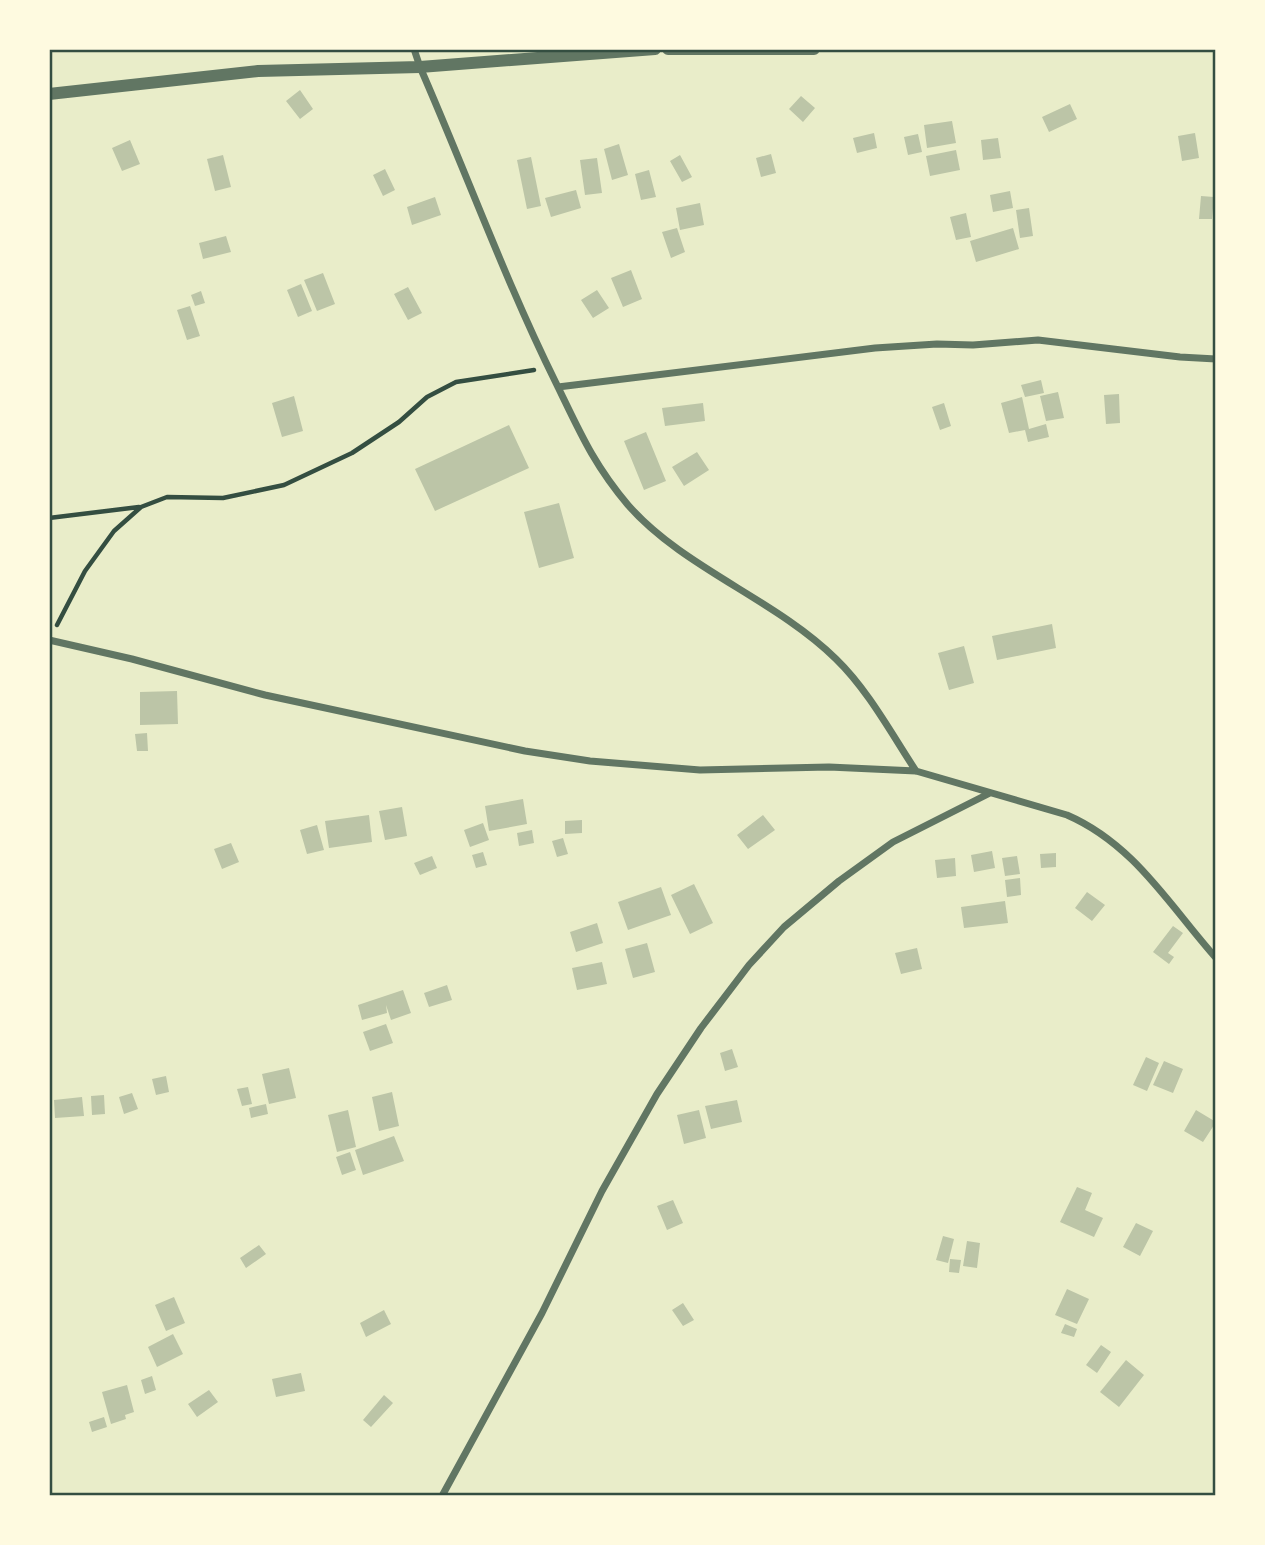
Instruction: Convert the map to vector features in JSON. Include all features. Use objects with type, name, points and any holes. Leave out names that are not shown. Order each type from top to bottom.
[{"type":"street","points":[[414,49],[517,301],[593,459],[630,507],[657,532],[769,607],[836,659],[856,681],[916,771]]},
{"type":"street","points":[[49,94],[258,71],[420,67],[654,49]]},
{"type":"street","points":[[668,49],[814,49]]},
{"type":"street","points":[[558,387],[875,348],[937,344],[973,345],[1038,340],[1216,359]]},
{"type":"street","points":[[49,640],[288,701],[433,733],[590,761],[700,770],[829,767],[916,771],[1067,815],[1111,839],[1139,866],[1216,958]]},
{"type":"street","points":[[442,1496],[542,1313],[602,1191],[657,1094],[701,1028],[749,965],[784,927],[839,881],[893,842],[990,793]]},
{"type":"path","points":[[49,518],[141,507],[167,497],[223,498],[284,485],[352,453],[399,422],[427,397],[456,382],[548,368]]},
{"type":"path","points":[[49,640],[85,571],[114,531],[141,507]]},
{"type":"building","points":[[300,90],[313,109],[300,119],[286,101]]},
{"type":"building","points":[[801,96],[815,108],[803,122],[789,109]]},
{"type":"building","points":[[1070,104],[1077,119],[1049,132],[1042,117]]},
{"type":"building","points":[[952,121],[956,143],[927,148],[924,125]]},
{"type":"building","points":[[874,133],[877,148],[857,153],[853,138]]},
{"type":"building","points":[[1195,133],[1199,158],[1182,161],[1178,136]]},
{"type":"building","points":[[918,134],[922,152],[908,155],[904,137]]},
{"type":"building","points":[[998,138],[1001,158],[983,160],[981,140]]},
{"type":"building","points":[[130,140],[140,164],[122,171],[112,148]]},
{"type":"building","points":[[619,144],[628,175],[612,180],[604,149]]},
{"type":"building","points":[[956,150],[960,170],[930,176],[926,156]]},
{"type":"building","points":[[771,154],[776,173],[761,177],[756,158]]},
{"type":"building","points":[[223,155],[231,187],[215,191],[207,159]]},
{"type":"building","points":[[680,155],[692,177],[682,182],[670,161]]},
{"type":"building","points":[[531,157],[541,206],[527,209],[517,160]]},
{"type":"building","points":[[597,158],[602,193],[585,195],[580,160]]},
{"type":"building","points":[[385,169],[395,190],[383,196],[373,175]]},
{"type":"building","points":[[649,170],[656,197],[641,200],[635,174]]},
{"type":"building","points":[[576,190],[581,208],[551,217],[545,198]]},
{"type":"building","points":[[1010,191],[1013,208],[993,212],[990,195]]},
{"type":"building","points":[[1201,196],[1214,197],[1212,219],[1199,219]]},
{"type":"building","points":[[435,197],[441,215],[412,225],[407,207]]},
{"type":"building","points":[[700,203],[704,225],[680,230],[676,208]]},
{"type":"building","points":[[1029,208],[1033,236],[1020,238],[1016,210]]},
{"type":"building","points":[[966,213],[971,237],[956,240],[950,217]]},
{"type":"building","points":[[677,228],[685,252],[671,258],[662,232]]},
{"type":"building","points":[[1013,228],[1019,249],[976,262],[970,241]]},
{"type":"building","points":[[226,236],[231,252],[203,259],[199,243]]},
{"type":"building","points":[[631,270],[642,299],[623,307],[611,278]]},
{"type":"building","points":[[323,273],[335,304],[317,311],[304,280]]},
{"type":"building","points":[[301,284],[312,311],[298,317],[287,290]]},
{"type":"building","points":[[408,287],[422,313],[408,320],[394,294]]},
{"type":"building","points":[[597,290],[609,308],[593,318],[581,300]]},
{"type":"building","points":[[201,291],[205,303],[195,306],[191,295]]},
{"type":"building","points":[[190,306],[200,336],[187,340],[177,310]]},
{"type":"building","points":[[1041,380],[1044,393],[1025,397],[1021,385]]},
{"type":"building","points":[[1058,392],[1064,418],[1046,421],[1040,396]]},
{"type":"building","points":[[1119,394],[1120,423],[1106,424],[1104,395]]},
{"type":"building","points":[[294,396],[303,431],[282,437],[272,403]]},
{"type":"building","points":[[1022,397],[1029,429],[1046,424],[1049,437],[1028,442],[1025,430],[1009,433],[1001,403]]},
{"type":"building","points":[[703,403],[705,421],[665,426],[662,408]]},
{"type":"building","points":[[944,403],[951,426],[940,430],[932,407]]},
{"type":"building","points":[[509,425],[529,468],[435,511],[415,469]]},
{"type":"building","points":[[646,432],[666,481],[644,490],[624,441]]},
{"type":"building","points":[[697,452],[709,470],[684,486],[672,467]]},
{"type":"building","points":[[559,503],[574,558],[539,568],[524,512]]},
{"type":"building","points":[[1052,624],[1056,648],[997,660],[992,636]]},
{"type":"building","points":[[964,646],[974,683],[949,690],[938,653]]},
{"type":"building","points":[[177,691],[178,724],[140,725],[140,692]]},
{"type":"building","points":[[147,733],[148,751],[137,751],[135,734]]},
{"type":"building","points":[[523,799],[527,824],[489,831],[485,806]]},
{"type":"building","points":[[402,807],[407,836],[385,840],[379,811]]},
{"type":"building","points":[[369,815],[372,842],[329,848],[325,821]]},
{"type":"building","points":[[763,815],[775,830],[748,849],[737,835]]},
{"type":"building","points":[[582,820],[582,833],[565,834],[565,821]]},
{"type":"building","points":[[483,823],[489,840],[470,847],[464,830]]},
{"type":"building","points":[[317,825],[324,850],[307,854],[300,830]]},
{"type":"building","points":[[532,830],[534,843],[519,846],[517,833]]},
{"type":"building","points":[[563,838],[568,854],[557,857],[552,841]]},
{"type":"building","points":[[231,843],[239,862],[222,869],[214,849]]},
{"type":"building","points":[[992,851],[995,868],[974,872],[971,855]]},
{"type":"building","points":[[483,852],[487,865],[476,868],[472,855]]},
{"type":"building","points":[[1056,853],[1056,867],[1041,868],[1040,854]]},
{"type":"building","points":[[432,856],[437,868],[420,875],[414,863]]},
{"type":"building","points":[[1017,856],[1020,874],[1005,876],[1002,858]]},
{"type":"building","points":[[955,858],[956,876],[937,878],[935,860]]},
{"type":"building","points":[[1020,878],[1021,895],[1007,897],[1005,880]]},
{"type":"building","points":[[694,884],[713,923],[690,934],[671,895]]},
{"type":"building","points":[[661,887],[671,915],[628,930],[618,902]]},
{"type":"building","points":[[1087,892],[1105,905],[1092,921],[1075,908]]},
{"type":"building","points":[[1005,901],[1008,923],[964,928],[961,907]]},
{"type":"building","points":[[597,923],[603,943],[576,952],[570,932]]},
{"type":"building","points":[[1173,926],[1183,933],[1168,953],[1174,957],[1169,964],[1153,952]]},
{"type":"building","points":[[647,943],[655,972],[633,978],[625,949]]},
{"type":"building","points":[[917,948],[922,969],[901,974],[895,953]]},
{"type":"building","points":[[602,962],[607,984],[577,990],[572,968]]},
{"type":"building","points":[[447,985],[452,1000],[429,1007],[424,993]]},
{"type":"building","points":[[403,990],[411,1013],[391,1020],[386,1005],[387,1013],[362,1020],[358,1005]]},
{"type":"building","points":[[386,1024],[393,1043],[370,1051],[363,1032]]},
{"type":"building","points":[[732,1049],[738,1067],[725,1071],[720,1053]]},
{"type":"building","points":[[1146,1057],[1159,1063],[1147,1091],[1133,1085]]},
{"type":"building","points":[[1164,1061],[1183,1069],[1173,1093],[1153,1085]]},
{"type":"building","points":[[289,1068],[296,1098],[269,1104],[262,1074]]},
{"type":"building","points":[[166,1076],[169,1092],[156,1095],[152,1079]]},
{"type":"building","points":[[248,1087],[252,1104],[242,1106],[237,1089]]},
{"type":"building","points":[[392,1092],[399,1126],[379,1131],[372,1097]]},
{"type":"building","points":[[132,1093],[138,1109],[124,1114],[119,1097]]},
{"type":"building","points":[[104,1095],[105,1114],[92,1115],[91,1096]]},
{"type":"building","points":[[82,1097],[84,1116],[55,1118],[54,1100]]},
{"type":"building","points":[[737,1100],[742,1122],[711,1129],[705,1106]]},
{"type":"building","points":[[266,1104],[268,1114],[251,1118],[249,1108]]},
{"type":"building","points":[[348,1110],[356,1147],[337,1152],[328,1115]]},
{"type":"building","points":[[699,1110],[706,1138],[684,1144],[677,1115]]},
{"type":"building","points":[[1196,1110],[1216,1122],[1203,1142],[1184,1131]]},
{"type":"building","points":[[394,1136],[404,1161],[363,1175],[355,1150]]},
{"type":"building","points":[[350,1152],[356,1170],[342,1175],[336,1157]]},
{"type":"building","points":[[1077,1187],[1092,1193],[1085,1210],[1103,1218],[1094,1237],[1060,1222]]},
{"type":"building","points":[[673,1200],[683,1223],[667,1230],[657,1206]]},
{"type":"building","points":[[1136,1223],[1153,1231],[1140,1256],[1123,1247]]},
{"type":"building","points":[[943,1236],[954,1239],[948,1263],[936,1260]]},
{"type":"building","points":[[967,1241],[980,1243],[977,1268],[963,1266]]},
{"type":"building","points":[[259,1245],[266,1254],[246,1268],[240,1258]]},
{"type":"building","points":[[950,1259],[961,1260],[959,1273],[949,1272]]},
{"type":"building","points":[[1067,1289],[1089,1299],[1077,1324],[1055,1315]]},
{"type":"building","points":[[174,1297],[185,1323],[166,1331],[155,1305]]},
{"type":"building","points":[[683,1303],[694,1320],[683,1326],[672,1310]]},
{"type":"building","points":[[384,1310],[391,1324],[366,1337],[360,1323]]},
{"type":"building","points":[[1065,1324],[1077,1329],[1074,1337],[1061,1333]]},
{"type":"building","points":[[173,1334],[183,1354],[157,1367],[148,1347]]},
{"type":"building","points":[[1101,1345],[1111,1352],[1097,1373],[1086,1365]]},
{"type":"building","points":[[1126,1360],[1144,1375],[1119,1407],[1100,1392]]},
{"type":"building","points":[[301,1373],[305,1391],[276,1397],[272,1379]]},
{"type":"building","points":[[152,1376],[156,1390],[145,1394],[141,1380]]},
{"type":"building","points":[[127,1385],[134,1412],[125,1415],[126,1419],[111,1424],[102,1392]]},
{"type":"building","points":[[209,1390],[218,1402],[197,1417],[188,1404]]},
{"type":"building","points":[[384,1395],[393,1403],[371,1427],[363,1420]]},
{"type":"building","points":[[104,1417],[107,1427],[92,1432],[89,1422]]}]
